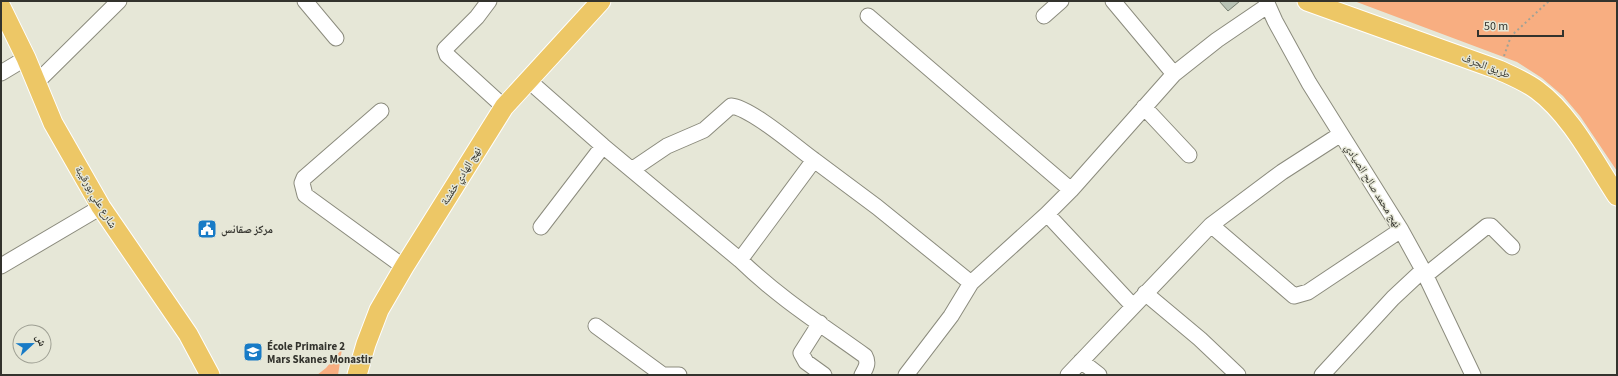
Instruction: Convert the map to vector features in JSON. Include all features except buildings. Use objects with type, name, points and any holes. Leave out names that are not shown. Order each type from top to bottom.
[{"type":"main road","name":"نهج الهادي خفشة","points":[[357,375],[366,344],[379,310],[404,267],[504,107],[601,1]]},
{"type":"main road","name":"طريق الجرف","points":[[1307,1],[1499,70],[1531,86],[1553,103],[1571,126],[1617,196]]},
{"type":"main road","name":"شارع علي بورقيبة","points":[[1,7],[26,58],[53,123],[101,207],[188,334],[210,375]]},
{"type":"street","points":[[305,1],[336,38]]},
{"type":"street","points":[[489,1],[477,17],[445,49],[447,55],[504,107]]},
{"type":"street","points":[[1044,16],[1061,1]]},
{"type":"street","points":[[1113,1],[1174,74]]},
{"type":"street","points":[[906,375],[951,316],[971,283],[1047,214],[1071,190],[1174,74],[1267,3]]},
{"type":"street","name":"نهج محمد صالح الصيادي","points":[[1267,3],[1309,83],[1400,230],[1424,273],[1473,375]]},
{"type":"street","points":[[36,84],[109,5]]},
{"type":"street","points":[[868,16],[1071,190]]},
{"type":"street","points":[[1,73],[26,58]]},
{"type":"street","points":[[528,80],[603,146],[633,169],[740,260],[760,279],[787,301],[865,356],[868,360],[867,366],[862,375]]},
{"type":"street","points":[[633,169],[667,146],[704,130],[730,106],[737,107],[762,122],[877,207],[971,283]]},
{"type":"street","points":[[1144,107],[1189,155]]},
{"type":"street","points":[[381,111],[304,178],[302,190],[304,195],[404,267]]},
{"type":"street","points":[[1068,375],[1132,305],[1211,225],[1282,172],[1341,134]]},
{"type":"street","points":[[541,227],[603,146]]},
{"type":"street","points":[[740,260],[814,160]]},
{"type":"street","points":[[1,266],[101,207]]},
{"type":"street","points":[[1047,214],[1132,305]]},
{"type":"street","points":[[1211,225],[1294,296],[1308,292],[1400,230]]},
{"type":"street","points":[[1322,375],[1394,298],[1424,273],[1487,226],[1491,226],[1512,247]]},
{"type":"street","points":[[1145,293],[1200,339],[1238,375]]},
{"type":"street","points":[[820,323],[801,353],[806,362],[824,375]]},
{"type":"street","points":[[596,326],[663,375],[679,375]]},
{"type":"street","points":[[1080,361],[1099,375]]},
{"type":"path","points":[[1499,70],[1511,36],[1549,1]]},
{"type":"shaded area","points":[[1354,1],[1617,1],[1617,171],[1580,116],[1563,96],[1542,78],[1517,62]]},
{"type":"shaded area","points":[[342,349],[338,375],[317,375],[326,368]]},
{"type":"place","name":"مركز صقانس","points":[[207,229]]},
{"type":"place","name":"École Primaire 2 Mars Skanes Monastir","points":[[253,352]]}]
